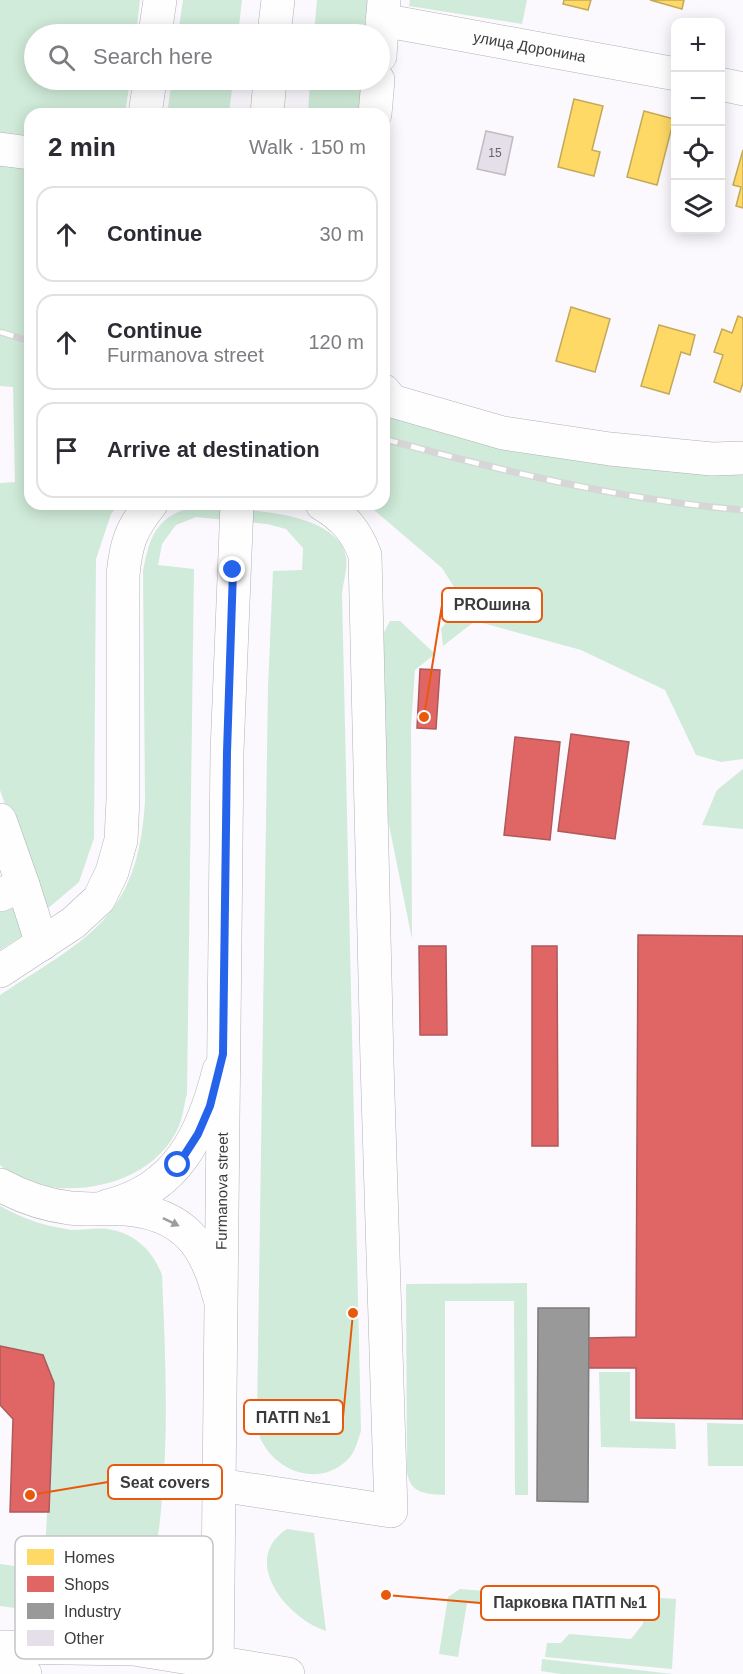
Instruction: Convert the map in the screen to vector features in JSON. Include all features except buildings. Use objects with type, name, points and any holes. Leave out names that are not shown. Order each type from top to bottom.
[{"type":"street","points":[[156,24],[160,0]]},
{"type":"street","points":[[275,24],[278,0]]},
{"type":"street","name":"улица Доронина","points":[[383,10],[671,73]]},
{"type":"street","points":[[725,85],[743,89]]},
{"type":"street","points":[[147,108],[149,90]]},
{"type":"street","points":[[268,108],[269,90]]},
{"type":"street","points":[[376,108],[377,90]]},
{"type":"street","points":[[0,149],[24,152]]},
{"type":"street","points":[[390,398],[392,401],[502,433],[610,449],[712,459],[743,458]]},
{"type":"street","points":[[0,971],[73,923],[99,899],[112,872],[121,840],[123,575],[126,547],[134,525],[146,510]]},
{"type":"street","name":"Furmanova street","points":[[217,1668],[219,1298],[227,752],[237,510]]},
{"type":"street","points":[[219,1485],[391,1511],[365,555],[358,537],[339,514],[332,510]]},
{"type":"street","points":[[0,820],[11,890],[42,944]]},
{"type":"street","points":[[93,1209],[125,1202],[153,1187],[178,1165],[198,1134],[210,1106],[223,1054]]},
{"type":"street","points":[[0,1185],[32,1200],[72,1208],[127,1209],[158,1216],[181,1227],[199,1245],[212,1269],[219,1298]]},
{"type":"street","points":[[0,1647],[15,1647]]},
{"type":"street","points":[[178,1659],[217,1668],[288,1674]]},
{"type":"street","points":[[0,1669],[25,1674]]},
{"type":"green space","points":[[0,0],[140,0],[137,24],[24,24],[24,90],[129,90],[126,108],[24,108],[24,143],[0,140]]},
{"type":"green space","points":[[183,0],[242,0],[239,24],[179,24]]},
{"type":"green space","points":[[317,0],[369,0],[368,24],[315,24]]},
{"type":"green space","points":[[410,0],[527,0],[522,24],[409,6]]},
{"type":"green space","points":[[171,90],[232,90],[230,108],[168,108]]},
{"type":"green space","points":[[309,90],[362,90],[361,108],[308,108]]},
{"type":"green space","points":[[0,158],[24,161],[24,510],[114,510],[96,559],[94,838],[79,882],[46,910],[32,881],[0,790],[0,483],[15,482],[13,387],[0,386]]},
{"type":"green space","points":[[390,407],[743,471],[743,759],[721,762],[696,755],[665,690],[581,650],[475,621],[443,646],[441,629],[450,618],[460,616],[475,620],[442,568],[374,510],[390,510]]},
{"type":"green space","points":[[181,510],[244,510],[281,514],[324,528],[338,541],[346,557],[342,594],[361,1431],[350,1457],[339,1467],[327,1472],[302,1473],[278,1461],[261,1440],[257,1416],[268,687],[273,571],[302,570],[303,548],[286,529],[267,524],[196,517],[176,525],[162,544],[158,565],[194,569],[187,1094],[179,1126],[170,1142],[145,1167],[112,1182],[95,1186],[59,1188],[43,1186],[20,1179],[0,1165],[0,995],[83,939],[120,899],[132,873],[140,841],[145,801],[143,571],[152,537],[163,522]]},
{"type":"green space","points":[[390,621],[400,621],[435,654],[415,670],[411,725],[412,939],[388,820],[381,638]]},
{"type":"green space","points":[[743,769],[743,829],[702,825],[717,790]]},
{"type":"green space","points":[[12,897],[25,934],[0,950],[0,902]]},
{"type":"green space","points":[[0,1206],[48,1225],[72,1230],[106,1229],[121,1232],[136,1240],[149,1252],[162,1275],[166,1386],[164,1470],[158,1536],[46,1536],[54,1383],[43,1355],[0,1346]]},
{"type":"green space","points":[[527,1283],[528,1495],[515,1495],[514,1301],[445,1301],[445,1495],[416,1489],[407,1472],[406,1284]]},
{"type":"green space","points":[[599,1372],[630,1372],[630,1421],[675,1423],[676,1449],[601,1447]]},
{"type":"green space","points":[[707,1423],[743,1424],[743,1466],[708,1466]]},
{"type":"green space","points":[[287,1529],[314,1533],[326,1631],[311,1624],[284,1602],[268,1572],[267,1556],[273,1542]]},
{"type":"green space","points":[[0,1564],[15,1566],[15,1608],[0,1606]]},
{"type":"green space","points":[[460,1589],[510,1593],[510,1607],[467,1603],[458,1657],[439,1654],[448,1597]]},
{"type":"green space","points":[[646,1597],[676,1599],[672,1669],[545,1657],[547,1643],[561,1643],[569,1634],[631,1639],[643,1624]]},
{"type":"green space","points":[[542,1659],[673,1674],[561,1674],[541,1671]]},
{"type":"railway","points":[[0,332],[24,339]]},
{"type":"railway","points":[[390,441],[607,492],[743,510]]},
{"type":"place","name":"PROшина","points":[[424,717]]},
{"type":"place","name":"ПАТП №1","points":[[353,1313]]},
{"type":"place","name":"Seat covers","points":[[30,1495]]},
{"type":"place","name":"Парковка ПАТП №1","points":[[386,1595]]},
{"type":"route","points":[[178,1165],[198,1134],[210,1106],[223,1054],[227,752],[233,570]]}]
